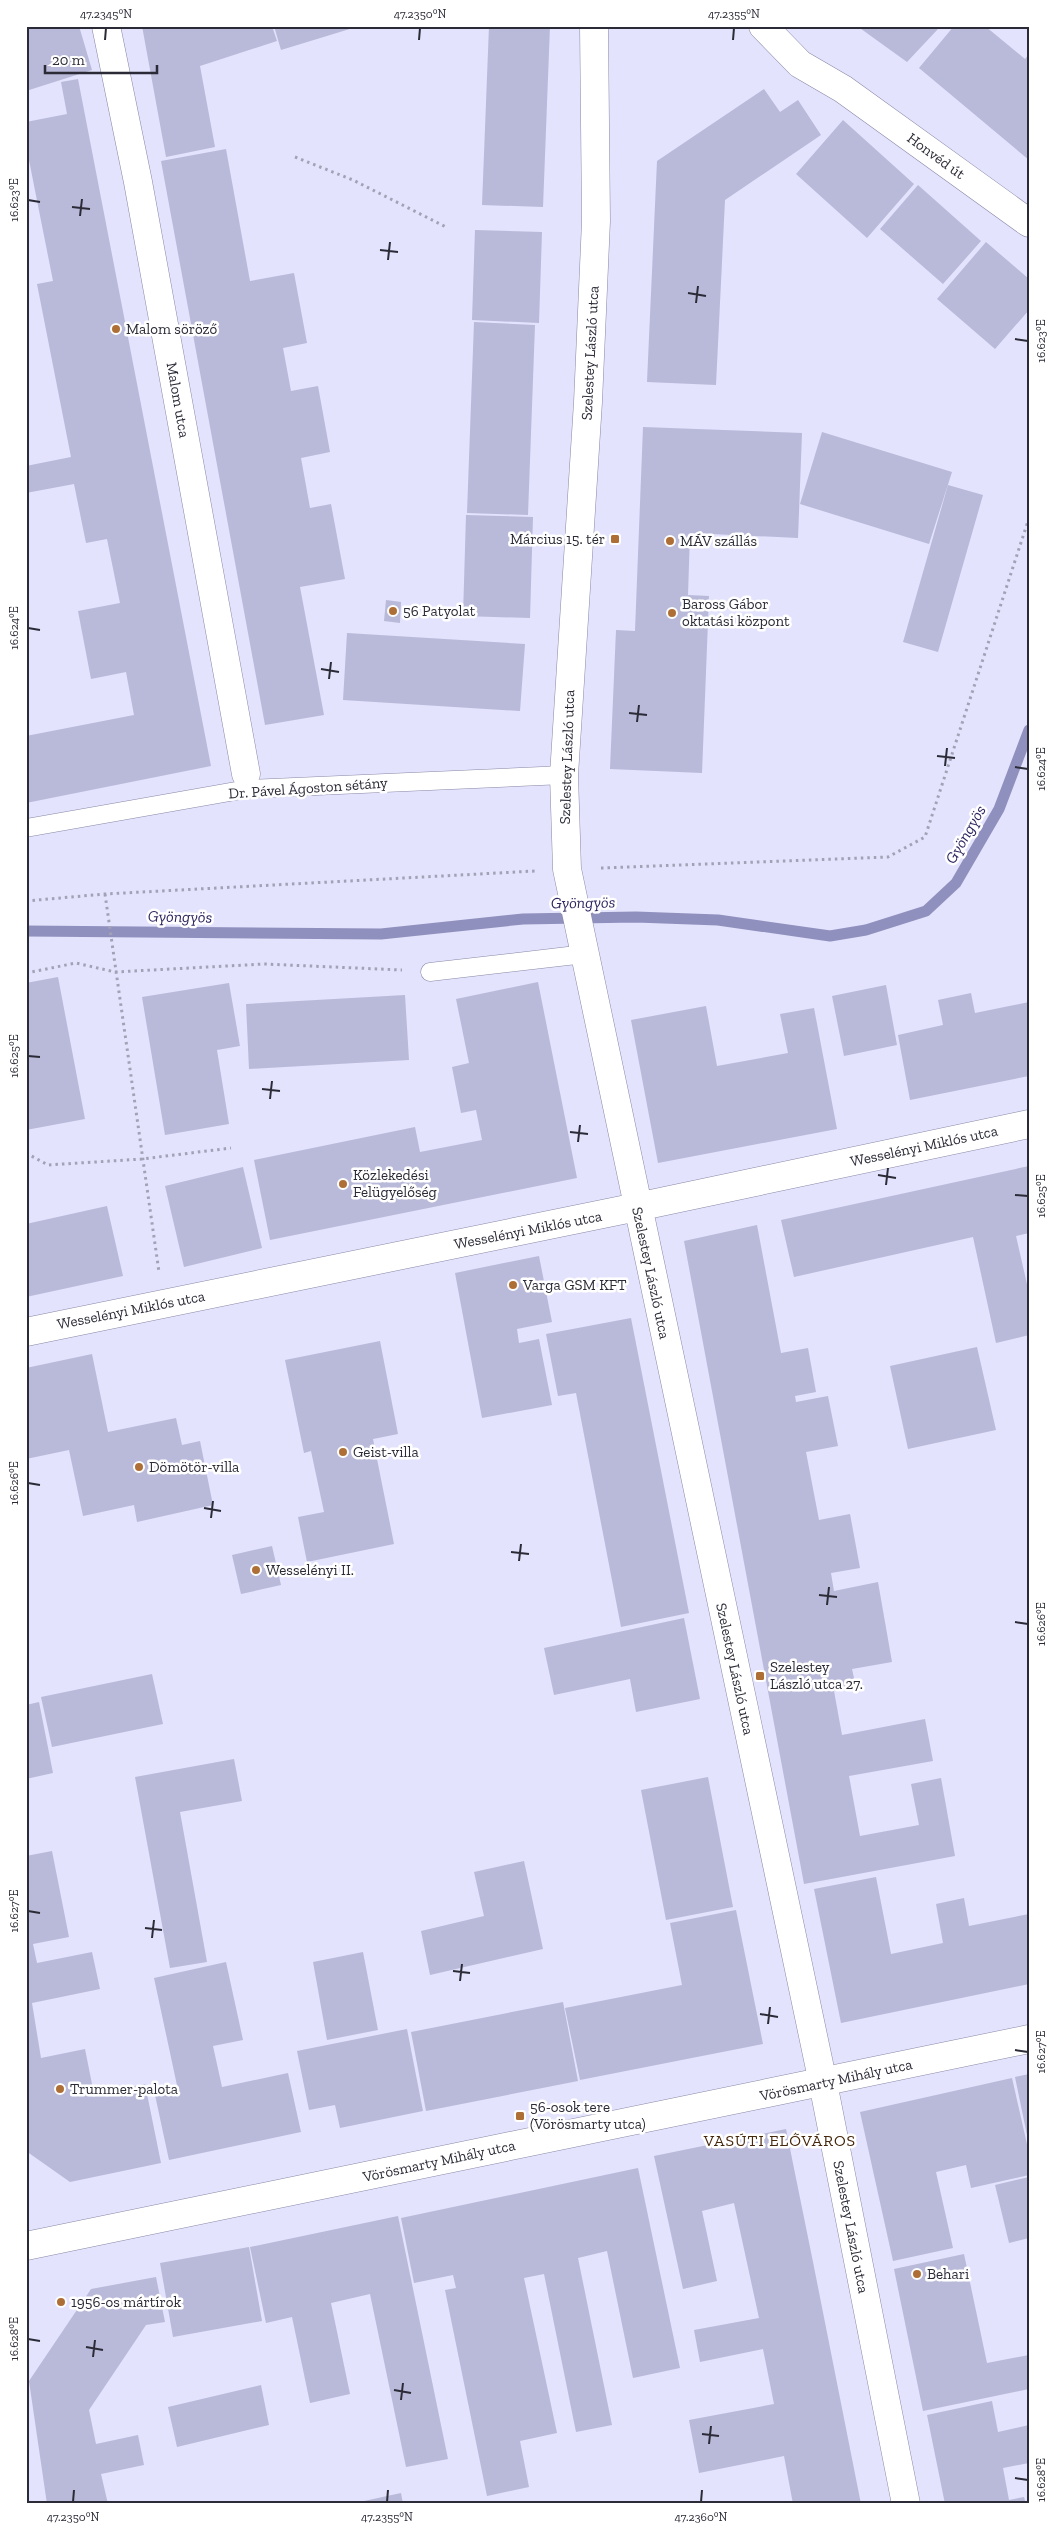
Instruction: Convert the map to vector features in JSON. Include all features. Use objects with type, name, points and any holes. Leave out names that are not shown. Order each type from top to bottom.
[{"type":"street","name":"Malom utca","points":[[106,26],[140,192],[246,774]]},
{"type":"street","name":"Szelestey László utca","points":[[594,26],[596,221],[593,306],[564,775],[567,869],[823,2082],[906,2504]]},
{"type":"street","name":"Honvéd út","points":[[763,26],[800,64],[843,89],[1029,223]]},
{"type":"street","name":"Honvéd út","points":[[788,26],[843,89]]},
{"type":"street","name":"Wesselényi Miklós utca","points":[[26,1332],[637,1207],[1029,1124]]},
{"type":"street","name":"Vörösmarty Mihály utca","points":[[26,2246],[1029,2039]]},
{"type":"lane","name":"Dr. Pável Ágoston sétány","points":[[26,828],[248,789],[564,775]]},
{"type":"lane","points":[[430,972],[583,944]]},
{"type":"path","points":[[295,158],[352,180],[446,227]]},
{"type":"path","points":[[26,901],[105,894],[567,869],[888,857],[925,837],[1029,518]]},
{"type":"path","points":[[105,894],[115,952],[115,972],[163,1304]]},
{"type":"path","points":[[26,973],[76,963],[115,972],[264,964],[430,972]]},
{"type":"path","points":[[26,1153],[48,1165],[142,1159],[231,1148]]},
{"type":"building","points":[[26,26],[79,26],[92,70],[26,91]]},
{"type":"building","points":[[142,26],[272,26],[277,41],[200,66],[215,147],[166,157]]},
{"type":"building","points":[[274,26],[352,26],[353,28],[281,50]]},
{"type":"building","points":[[489,26],[550,26],[543,207],[482,205]]},
{"type":"building","points":[[857,26],[936,26],[938,29],[907,62]]},
{"type":"building","points":[[954,26],[985,26],[1025,59],[1029,54],[1029,160],[919,68]]},
{"type":"building","points":[[78,79],[211,766],[26,803],[26,736],[134,715],[126,672],[91,679],[78,611],[120,603],[107,539],[86,543],[74,484],[26,493],[26,466],[71,457],[37,284],[53,281],[26,145],[26,122],[67,114],[61,82]]},
{"type":"building","points":[[764,89],[780,112],[798,100],[821,135],[725,200],[716,385],[647,382],[657,161]]},
{"type":"building","points":[[843,120],[914,184],[867,238],[796,174]]},
{"type":"building","points":[[226,149],[250,281],[294,273],[307,343],[283,348],[291,391],[318,386],[330,452],[301,458],[310,508],[331,504],[345,579],[300,587],[324,715],[265,725],[161,161]]},
{"type":"building","points":[[918,185],[981,241],[943,284],[880,229]]},
{"type":"building","points":[[475,230],[542,232],[539,323],[472,320]]},
{"type":"building","points":[[986,242],[1029,279],[1029,310],[995,349],[937,299]]},
{"type":"building","points":[[474,322],[535,325],[528,515],[467,513]]},
{"type":"building","name":"Baross Gábor oktatási központ","points":[[643,427],[802,433],[798,538],[690,533],[688,595],[709,596],[702,773],[610,769],[616,630],[635,631]]},
{"type":"building","points":[[822,432],[952,472],[929,544],[800,504]]},
{"type":"building","points":[[948,485],[983,495],[938,652],[903,642]]},
{"type":"building","points":[[466,515],[533,517],[530,618],[463,616]]},
{"type":"building","name":"56 Patyolat","points":[[386,600],[401,602],[400,623],[384,621]]},
{"type":"building","points":[[347,633],[525,644],[520,711],[343,700]]},
{"type":"building","points":[[58,977],[85,1119],[26,1130],[26,983]]},
{"type":"building","points":[[538,982],[577,1178],[270,1240],[254,1160],[415,1127],[420,1152],[482,1140],[476,1110],[461,1113],[452,1067],[469,1063],[456,999]]},
{"type":"building","points":[[229,983],[240,1046],[217,1050],[229,1124],[165,1135],[142,997]]},
{"type":"building","points":[[886,985],[897,1045],[844,1056],[832,996]]},
{"type":"building","points":[[971,993],[975,1013],[1029,1002],[1029,1076],[910,1100],[898,1035],[943,1025],[938,1000]]},
{"type":"building","points":[[405,995],[409,1060],[249,1069],[246,1004]]},
{"type":"building","points":[[706,1006],[717,1066],[788,1053],[780,1014],[814,1008],[837,1129],[658,1163],[631,1020]]},
{"type":"building","points":[[1029,1166],[1029,1233],[1016,1236],[1029,1293],[1029,1335],[996,1343],[973,1237],[794,1277],[781,1220]]},
{"type":"building","points":[[243,1167],[262,1248],[184,1267],[165,1186]]},
{"type":"building","points":[[107,1206],[123,1276],[26,1297],[26,1224]]},
{"type":"building","points":[[757,1225],[781,1353],[808,1348],[816,1392],[795,1396],[796,1402],[828,1396],[838,1446],[806,1452],[819,1520],[850,1514],[860,1568],[831,1573],[834,1591],[878,1582],[892,1662],[852,1669],[856,1687],[834,1691],[842,1735],[925,1719],[933,1761],[849,1776],[860,1836],[919,1825],[911,1784],[941,1778],[955,1856],[804,1884],[684,1241]]},
{"type":"building","points":[[539,1256],[552,1322],[517,1329],[519,1343],[539,1339],[552,1405],[482,1418],[455,1273]]},
{"type":"building","points":[[631,1318],[689,1613],[621,1627],[576,1393],[558,1396],[546,1334]]},
{"type":"building","name":"Geist-villa","points":[[380,1341],[398,1434],[373,1439],[394,1544],[307,1562],[298,1517],[324,1512],[311,1451],[304,1453],[285,1360]]},
{"type":"building","points":[[977,1347],[996,1430],[908,1449],[890,1366]]},
{"type":"building","points":[[92,1354],[108,1432],[176,1418],[182,1445],[200,1441],[213,1505],[137,1522],[134,1505],[83,1516],[69,1450],[26,1459],[26,1368]]},
{"type":"building","name":"Wesselényi II.","points":[[272,1546],[281,1585],[241,1594],[232,1555]]},
{"type":"building","points":[[684,1618],[700,1699],[636,1712],[630,1679],[554,1695],[544,1648]]},
{"type":"building","points":[[152,1674],[163,1724],[52,1747],[41,1697]]},
{"type":"building","points":[[39,1702],[53,1773],[26,1779],[26,1705]]},
{"type":"building","points":[[234,1759],[242,1801],[180,1812],[207,1962],[170,1968],[135,1777]]},
{"type":"building","points":[[708,1777],[733,1907],[666,1920],[641,1790]]},
{"type":"building","name":"Trummer-palota","points":[[52,1851],[69,1937],[33,1944],[37,1963],[92,1952],[100,1989],[32,2003],[41,2058],[85,2049],[94,2094],[145,2084],[161,2163],[70,2182],[26,2151],[26,1856]]},
{"type":"building","points":[[524,1861],[543,1949],[430,1975],[421,1931],[484,1916],[474,1872]]},
{"type":"building","points":[[876,1877],[891,1954],[943,1943],[936,1904],[964,1898],[969,1926],[1029,1914],[1029,1984],[841,2023],[814,1889]]},
{"type":"building","points":[[736,1910],[763,2044],[580,2080],[565,2008],[682,1985],[670,1923]]},
{"type":"building","points":[[363,1952],[378,2030],[327,2040],[313,1962]]},
{"type":"building","points":[[226,1962],[243,2040],[213,2046],[222,2087],[288,2073],[301,2132],[169,2160],[155,2095],[178,2090],[154,1978]]},
{"type":"building","points":[[563,2002],[578,2081],[426,2111],[411,2032]]},
{"type":"building","points":[[407,2029],[423,2111],[340,2128],[335,2105],[309,2110],[297,2051]]},
{"type":"building","points":[[1029,2074],[1029,2139],[1028,2140],[1015,2077]]},
{"type":"building","points":[[1012,2078],[1029,2153],[1029,2175],[971,2188],[966,2165],[936,2172],[953,2248],[893,2261],[860,2112]]},
{"type":"building","points":[[786,2129],[861,2504],[793,2504],[784,2456],[699,2473],[689,2420],[774,2404],[763,2349],[700,2362],[694,2330],[759,2318],[734,2203],[702,2211],[717,2281],[683,2289],[654,2156]]},
{"type":"building","points":[[638,2168],[680,2368],[633,2378],[607,2251],[578,2258],[612,2425],[576,2432],[544,2274],[524,2278],[557,2433],[520,2441],[529,2487],[487,2496],[445,2290],[456,2288],[453,2275],[414,2283],[401,2218]]},
{"type":"building","points":[[1029,2177],[1029,2238],[1009,2243],[995,2185]]},
{"type":"building","points":[[398,2216],[448,2459],[406,2467],[370,2294],[331,2303],[350,2394],[310,2403],[292,2317],[266,2323],[250,2247]]},
{"type":"building","points":[[249,2247],[262,2321],[173,2337],[160,2263]]},
{"type":"building","points":[[964,2254],[987,2363],[1029,2355],[1029,2389],[923,2411],[894,2269]]},
{"type":"building","points":[[156,2277],[165,2322],[146,2325],[89,2410],[96,2444],[138,2435],[144,2465],[101,2474],[108,2504],[47,2504],[29,2381],[91,2289]]},
{"type":"building","points":[[261,2385],[269,2425],[177,2447],[168,2407]]},
{"type":"building","points":[[992,2401],[998,2432],[1029,2425],[1029,2463],[1003,2468],[1009,2500],[1024,2497],[1026,2504],[945,2504],[927,2415]]},
{"type":"building","points":[[401,2493],[403,2504],[355,2504],[355,2503]]},
{"type":"waterway","name":"Gyöngyös","points":[[26,931],[381,934],[523,919],[636,917],[718,920],[830,936],[866,930],[926,911],[956,883],[999,809],[1029,730]]},
{"type":"place","name":"Malom söröző","points":[[116,329]]},
{"type":"place","name":"Március 15. tér","points":[[615,539]]},
{"type":"place","name":"MÁV szállás","points":[[670,541]]},
{"type":"place","name":"56 Patyolat","points":[[393,611]]},
{"type":"place","name":"Baross Gábor oktatási központ","points":[[672,613]]},
{"type":"place","name":"Közlekedési Felügyelőség","points":[[343,1184]]},
{"type":"place","name":"Varga GSM KFT","points":[[513,1285]]},
{"type":"place","name":"Geist-villa","points":[[343,1452]]},
{"type":"place","name":"Dömötör-villa","points":[[139,1467]]},
{"type":"place","name":"Wesselényi II.","points":[[256,1570]]},
{"type":"place","name":"Szelestey László utca 27.","points":[[760,1676]]},
{"type":"place","name":"Trummer-palota","points":[[60,2089]]},
{"type":"place","name":"56-osok tere (Vörösmarty utca)","points":[[520,2116]]},
{"type":"place","name":"Behari","points":[[917,2274]]},
{"type":"place","name":"1956-os mártírok","points":[[61,2302]]},
{"type":"district","name":"VASÚTI ELŐVÁROS","points":[[780,2140]]}]
